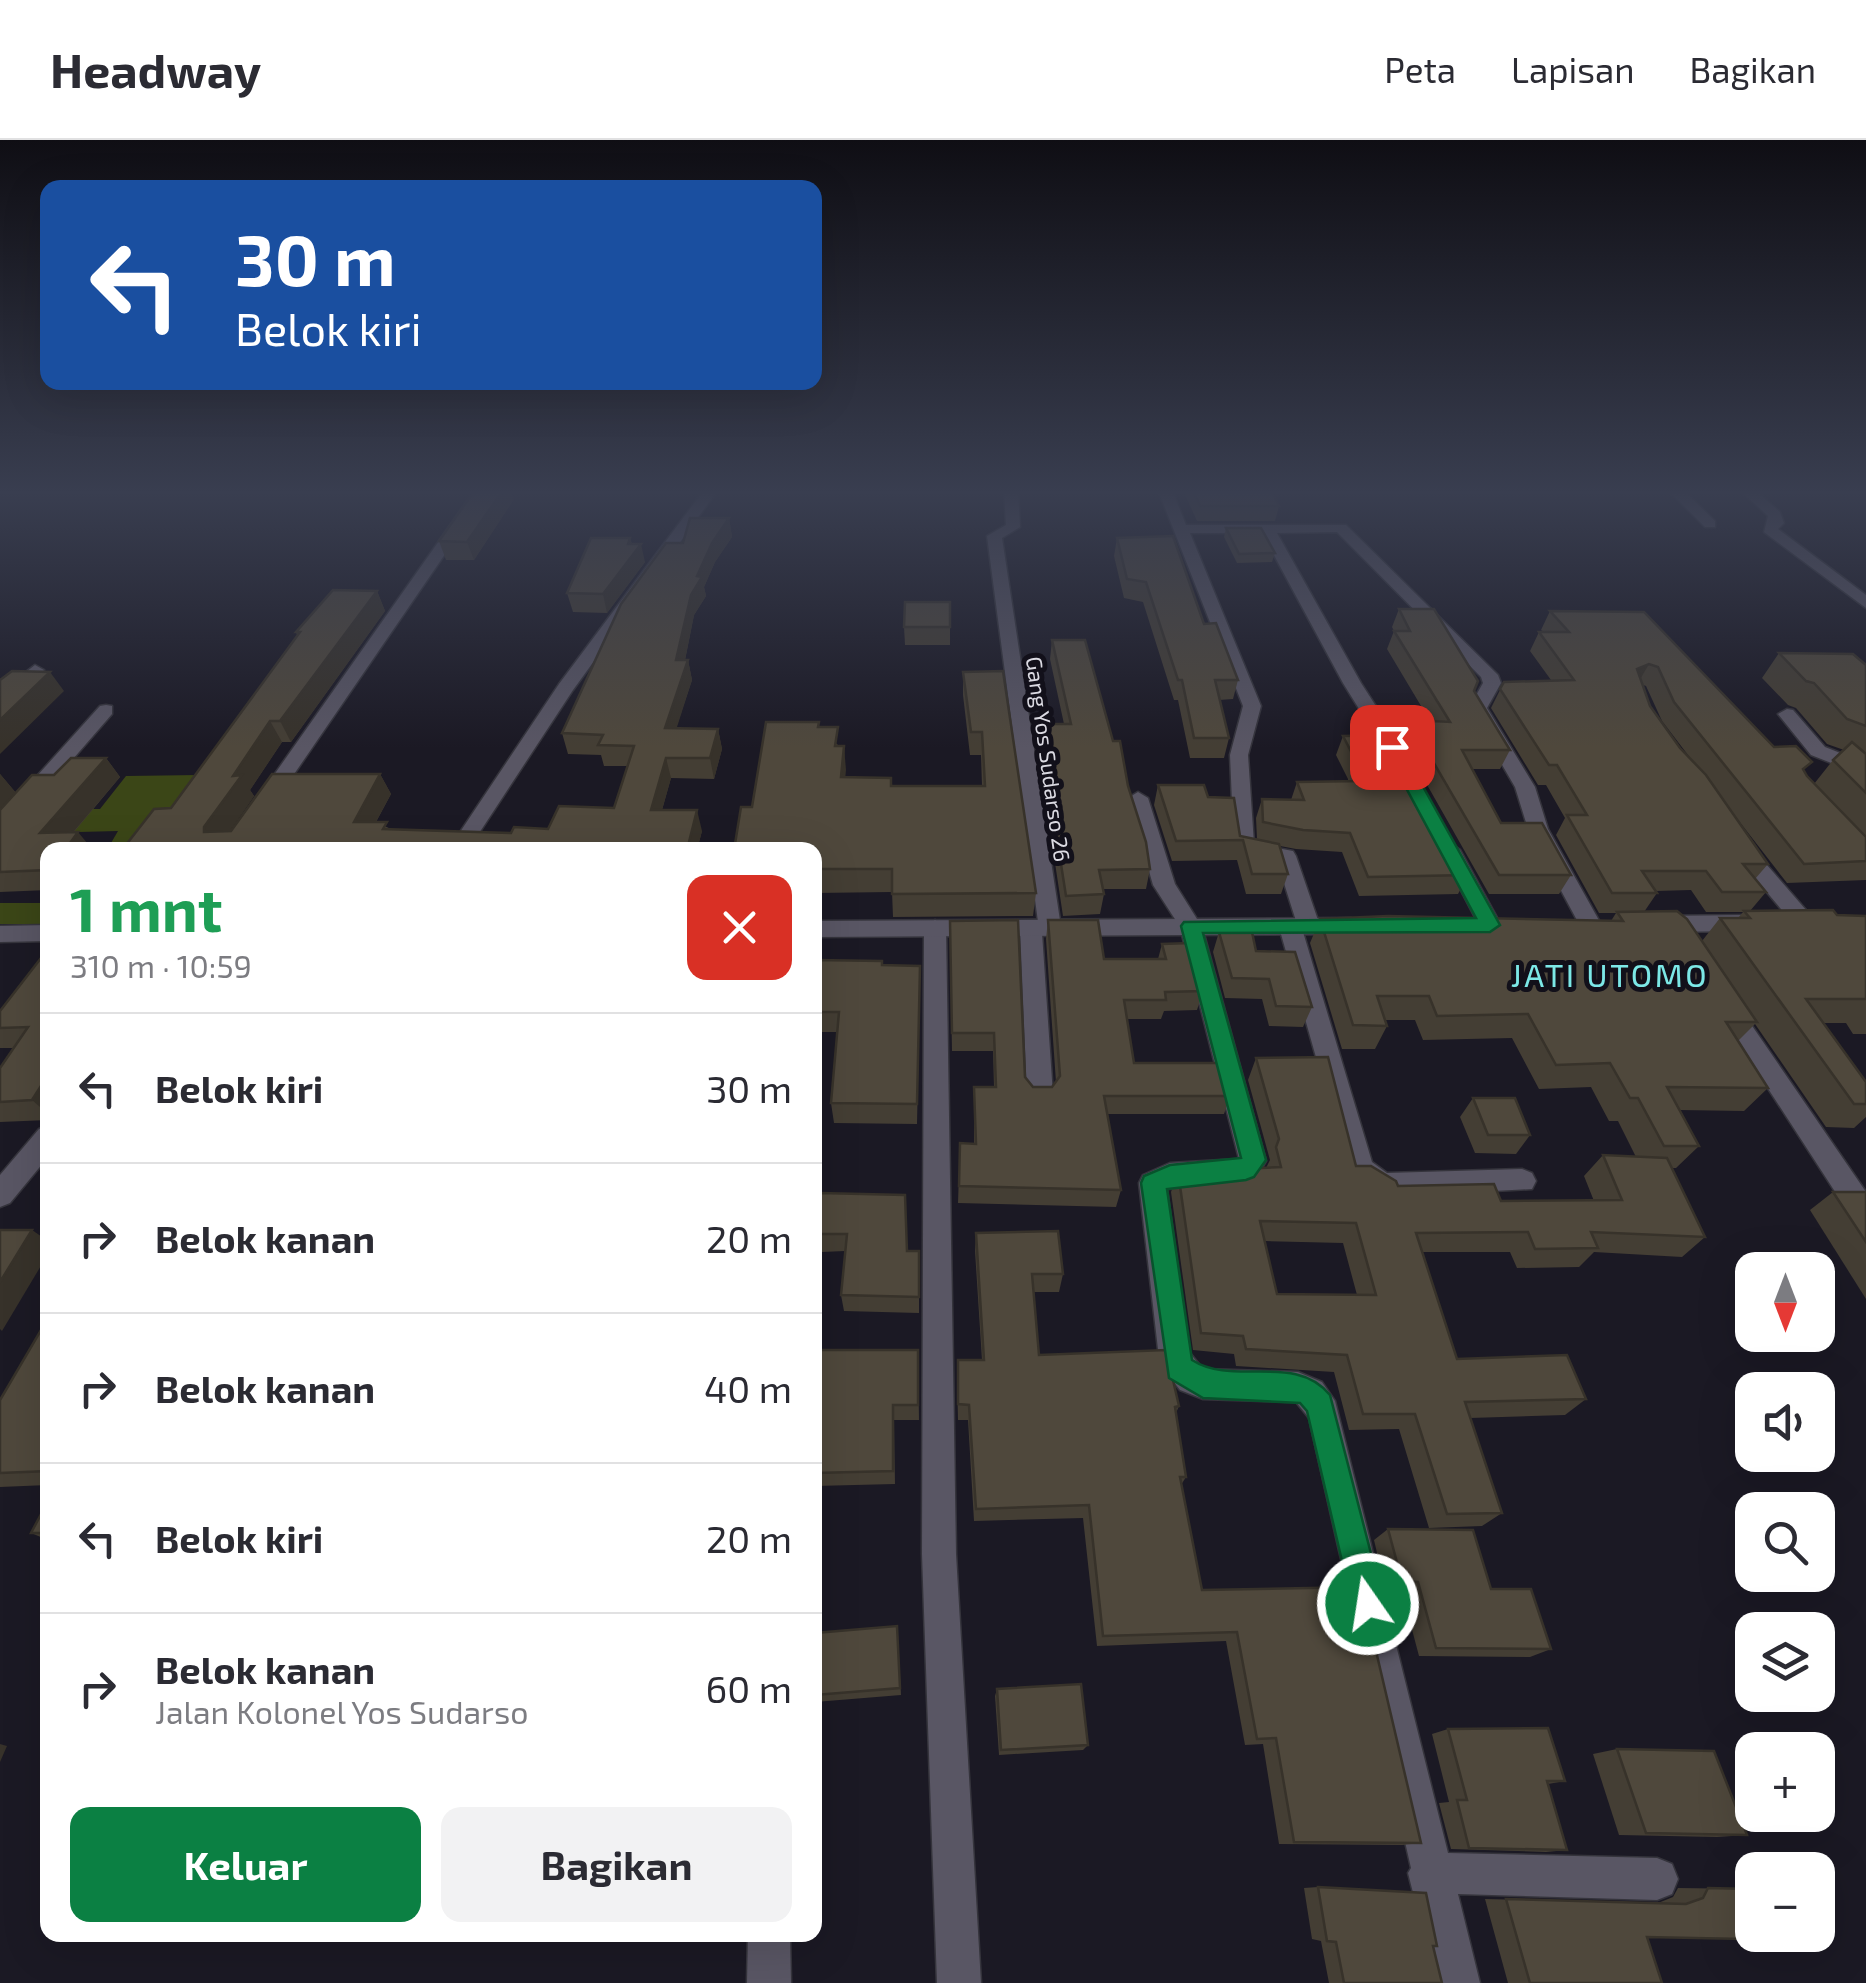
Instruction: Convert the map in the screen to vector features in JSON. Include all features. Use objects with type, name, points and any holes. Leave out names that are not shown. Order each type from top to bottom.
[{"type":"street","points":[[237,842],[422,576]]},
{"type":"street","points":[[463,842],[566,688],[648,576]]},
{"type":"street","name":"Gang Yos Sudarso 26","points":[[999,576],[1040,927]]},
{"type":"street","points":[[1199,576],[1252,706],[1238,756],[1244,849],[1286,856],[1299,926],[1360,1169],[1382,1185],[1522,1181]]},
{"type":"street","points":[[1293,576],[1352,683],[1413,780]]},
{"type":"street","points":[[1389,576],[1489,675],[1492,684],[1478,708],[1525,787],[1538,829],[1599,924],[1557,924]]},
{"type":"street","points":[[1831,576],[1866,602]]},
{"type":"street","points":[[0,701],[35,670]]},
{"type":"street","points":[[0,830],[106,710]]},
{"type":"street","points":[[1787,714],[1818,751],[1846,762],[1866,782]]},
{"type":"street","points":[[1138,798],[1164,885],[1191,926],[1254,1160],[1246,1170],[1170,1175],[1153,1183],[1174,1358],[1190,1379],[1203,1384],[1298,1387],[1310,1393],[1324,1412],[1458,1983]]},
{"type":"street","points":[[1726,823],[1758,871],[1805,923]]},
{"type":"street","points":[[1438,828],[1489,925]]},
{"type":"street","points":[[1639,924],[1836,923]]},
{"type":"street","points":[[1671,924],[1693,956]]},
{"type":"street","points":[[822,929],[1381,926]]},
{"type":"street","points":[[1040,927],[1040,1095]]},
{"type":"street","points":[[935,928],[938,1554],[959,1983]]},
{"type":"street","points":[[0,934],[40,933]]},
{"type":"street","points":[[1715,989],[1866,1215]]},
{"type":"street","points":[[0,1195],[40,1146]]},
{"type":"street","points":[[1429,1872],[1657,1879]]},
{"type":"street","points":[[769,1942],[769,1983]]},
{"type":"green space","points":[[199,775],[148,842],[112,842],[118,831],[79,832],[71,842],[46,842],[72,809],[100,809],[126,776]]},
{"type":"green space","points":[[0,903],[40,903],[40,924],[0,924]]},
{"type":"building","points":[[574,576],[617,576],[603,594],[567,593]]},
{"type":"building","points":[[642,576],[702,577],[691,595],[676,660],[688,660],[665,728],[718,729],[710,758],[666,758],[651,810],[697,810],[689,842],[128,842],[154,809],[171,808],[300,632],[296,632],[333,590],[377,591],[280,721],[270,721],[233,776],[242,775],[204,832],[231,831],[272,774],[380,774],[354,822],[387,822],[383,829],[511,833],[514,827],[548,829],[559,806],[614,808],[634,746],[598,745],[603,735],[562,733],[621,604]]},
{"type":"building","points":[[1126,576],[1187,576],[1204,624],[1216,623],[1238,680],[1215,680],[1229,738],[1194,738],[1182,680],[1178,680],[1146,582]]},
{"type":"building","points":[[905,602],[950,602],[950,627],[904,627]]},
{"type":"building","points":[[1399,609],[1434,609],[1478,681],[1474,691],[1510,750],[1462,750],[1501,823],[1542,823],[1571,875],[1499,875],[1417,734],[1412,720],[1450,722],[1394,631],[1410,631]]},
{"type":"building","points":[[1550,611],[1644,612],[1774,747],[1796,746],[1812,762],[1803,769],[1807,776],[1866,837],[1866,861],[1804,864],[1674,702],[1658,667],[1649,664],[1637,669],[1650,706],[1680,748],[1706,775],[1768,864],[1743,864],[1766,892],[1722,892],[1706,871],[1642,871],[1657,893],[1612,893],[1567,815],[1587,815],[1557,765],[1549,765],[1500,689],[1504,682],[1574,680],[1539,632],[1569,632]]},
{"type":"building","points":[[1052,640],[1085,640],[1113,741],[1120,741],[1128,786],[1146,842],[1150,869],[1099,870],[1104,894],[1066,896],[1039,724],[1071,724]]},
{"type":"building","points":[[1779,653],[1853,654],[1866,665],[1866,726],[1847,719]]},
{"type":"building","points":[[12,671],[50,672],[0,720],[0,680]]},
{"type":"building","points":[[1003,671],[1036,893],[892,894],[892,869],[822,869],[822,842],[735,842],[741,807],[752,807],[766,722],[819,722],[818,727],[838,727],[835,746],[844,746],[841,777],[891,778],[891,786],[985,786],[982,732],[971,732],[963,672]]},
{"type":"building","points":[[1389,735],[1468,875],[1368,877],[1350,833],[1263,822],[1262,799],[1304,800],[1297,782],[1361,781],[1354,765],[1358,765],[1343,736]]},
{"type":"building","points":[[1852,742],[1866,754],[1866,793],[1833,760]]},
{"type":"building","points":[[71,758],[106,758],[40,833],[78,832],[71,842],[40,842],[40,870],[0,872],[0,810],[32,775],[54,775]]},
{"type":"building","points":[[1158,785],[1204,785],[1208,797],[1234,798],[1240,836],[1279,844],[1288,874],[1252,874],[1243,840],[1176,841]]},
{"type":"building","points":[[1833,910],[1837,915],[1866,916],[1866,999],[1806,999],[1866,1082],[1866,1104],[1854,1104],[1720,918],[1750,918],[1744,911]]},
{"type":"building","points":[[1677,911],[1687,919],[1757,1022],[1726,1022],[1768,1088],[1667,1087],[1699,1146],[1664,1146],[1638,1098],[1630,1098],[1610,1063],[1556,1065],[1528,1014],[1437,1016],[1429,996],[1377,996],[1387,1026],[1353,1025],[1320,919],[1388,916],[1623,921],[1617,912]]},
{"type":"building","points":[[1018,920],[1025,1077],[1033,1087],[1052,1087],[1060,1076],[1048,920],[1098,920],[1104,959],[1166,959],[1162,944],[1190,943],[1203,991],[1165,992],[1166,1000],[1124,1000],[1134,1063],[1222,1063],[1230,1096],[1104,1096],[1121,1190],[959,1186],[960,1143],[976,1144],[974,1087],[996,1087],[994,1033],[952,1033],[950,921]]},
{"type":"building","points":[[1219,932],[1252,932],[1256,951],[1295,952],[1312,1007],[1276,1006],[1269,979],[1232,978]]},
{"type":"building","points":[[40,959],[40,1088],[32,1100],[0,1102],[0,1068],[28,1027],[0,1028],[0,1011]]},
{"type":"building","points":[[822,960],[920,966],[917,1104],[831,1103],[839,1012],[822,1012]]},
{"type":"building","points":[[1328,1057],[1356,1166],[1371,1166],[1398,1186],[1494,1184],[1501,1201],[1622,1200],[1603,1155],[1667,1158],[1705,1237],[1591,1232],[1598,1248],[1535,1249],[1528,1232],[1416,1233],[1457,1359],[1567,1355],[1586,1399],[1465,1402],[1502,1513],[1447,1514],[1415,1414],[1363,1414],[1347,1355],[1246,1349],[1243,1336],[1201,1333],[1178,1172],[1281,1167],[1276,1147],[1279,1139],[1256,1058]],"holes":[[[1260,1221],[1356,1223],[1376,1295],[1277,1294]]]},
{"type":"building","points":[[1473,1098],[1515,1098],[1530,1135],[1488,1135]]},
{"type":"building","points":[[1833,1192],[1866,1192],[1866,1242]]},
{"type":"building","points":[[822,1193],[905,1195],[907,1251],[919,1251],[919,1297],[841,1295],[847,1234],[822,1234]]},
{"type":"building","points":[[0,1230],[32,1230],[0,1282]]},
{"type":"building","points":[[1058,1231],[1063,1274],[1032,1274],[1039,1355],[1166,1350],[1179,1406],[1175,1407],[1186,1477],[1180,1477],[1202,1590],[1361,1587],[1421,1843],[1294,1842],[1276,1738],[1257,1739],[1237,1632],[1103,1636],[1089,1505],[976,1509],[969,1405],[958,1404],[958,1360],[984,1360],[976,1233]]},
{"type":"building","points":[[40,1332],[40,1471],[0,1473],[0,1400]]},
{"type":"building","points":[[822,1350],[918,1350],[918,1405],[893,1405],[893,1471],[822,1473]]},
{"type":"building","points":[[40,1516],[40,1533],[31,1533]]},
{"type":"building","points":[[1388,1529],[1473,1530],[1491,1589],[1531,1589],[1551,1649],[1436,1648],[1418,1582],[1402,1581]]},
{"type":"building","points":[[897,1626],[900,1688],[822,1694],[822,1632]]},
{"type":"building","points":[[1081,1684],[1088,1745],[1001,1750],[997,1689]]},
{"type":"building","points":[[1548,1728],[1565,1781],[1547,1781],[1567,1850],[1469,1848],[1457,1800],[1467,1800],[1448,1729]]},
{"type":"building","points":[[1617,1749],[1714,1751],[1735,1804],[1735,1832],[1747,1835],[1646,1833]]},
{"type":"building","points":[[1318,1887],[1426,1893],[1442,1983],[1344,1983],[1336,1942],[1327,1941]]},
{"type":"building","points":[[1708,1888],[1735,1889],[1735,1939],[1647,1937],[1662,1983],[1530,1983],[1506,1899],[1686,1904],[1703,1898]]},
{"type":"district","name":"JATI UTOMO","points":[[1610,974]]},
{"type":"route","points":[[1368,1604],[1320,1405],[1298,1387],[1203,1384],[1190,1379],[1179,1368],[1174,1358],[1153,1183],[1170,1175],[1246,1170],[1254,1160],[1191,926],[1490,925],[1392,747]]}]
